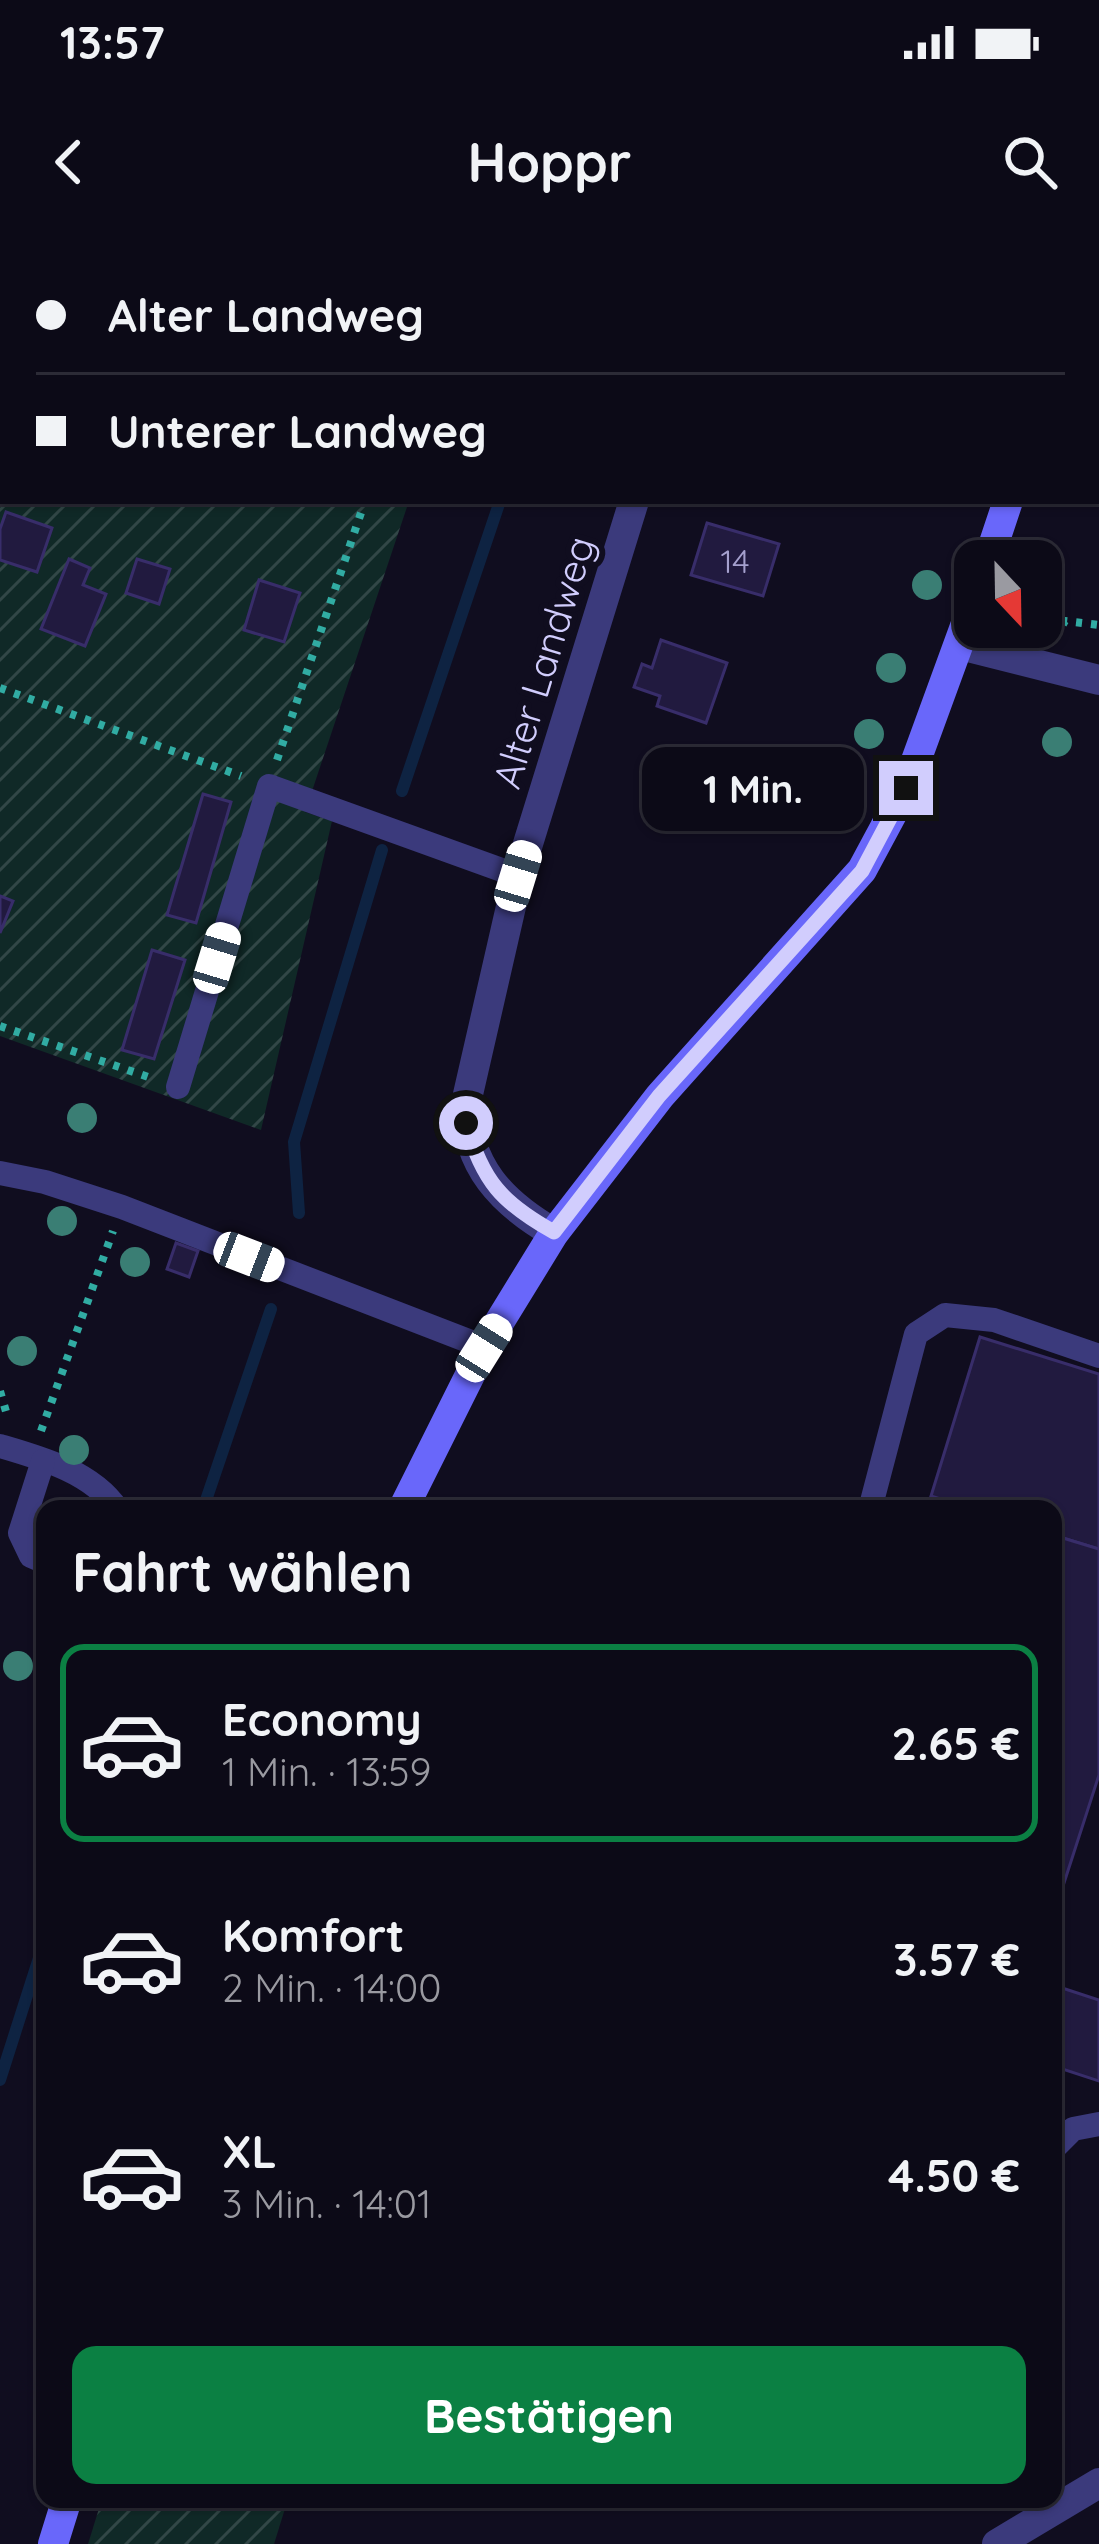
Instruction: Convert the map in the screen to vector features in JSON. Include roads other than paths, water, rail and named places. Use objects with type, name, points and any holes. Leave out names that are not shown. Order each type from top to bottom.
[{"type":"main road","points":[[995,540],[1007,504]]},
{"type":"main road","points":[[408,1500],[484,1348],[554,1232],[659,1096],[862,871],[906,788],[959,648]]},
{"type":"main road","points":[[52,2544],[65,2508]]},
{"type":"street","name":"Alter Landweg","points":[[554,1232],[509,1204],[495,1189],[482,1172],[466,1123],[474,1061],[518,876],[633,504]]},
{"type":"street","points":[[972,648],[1099,680]]},
{"type":"street","points":[[1062,2505],[1099,2483]]},
{"type":"street","points":[[997,2544],[1057,2508]]},
{"type":"lane","points":[[178,1087],[268,786],[518,876]]},
{"type":"lane","points":[[0,1173],[45,1181],[122,1207],[484,1348]]},
{"type":"lane","points":[[872,1500],[916,1334],[946,1315],[994,1320],[1099,1356]]},
{"type":"lane","points":[[0,1446],[38,1458],[100,1489],[109,1500]]},
{"type":"lane","points":[[36,1558],[20,1532],[38,1458]]},
{"type":"lane","points":[[1062,2141],[1073,2129],[1099,2123]]},
{"type":"waterway","points":[[402,791],[499,504]]},
{"type":"waterway","points":[[299,1213],[294,1142],[382,850]]},
{"type":"waterway","points":[[206,1500],[271,1309]]},
{"type":"waterway","points":[[0,2080],[36,1967]]}]
